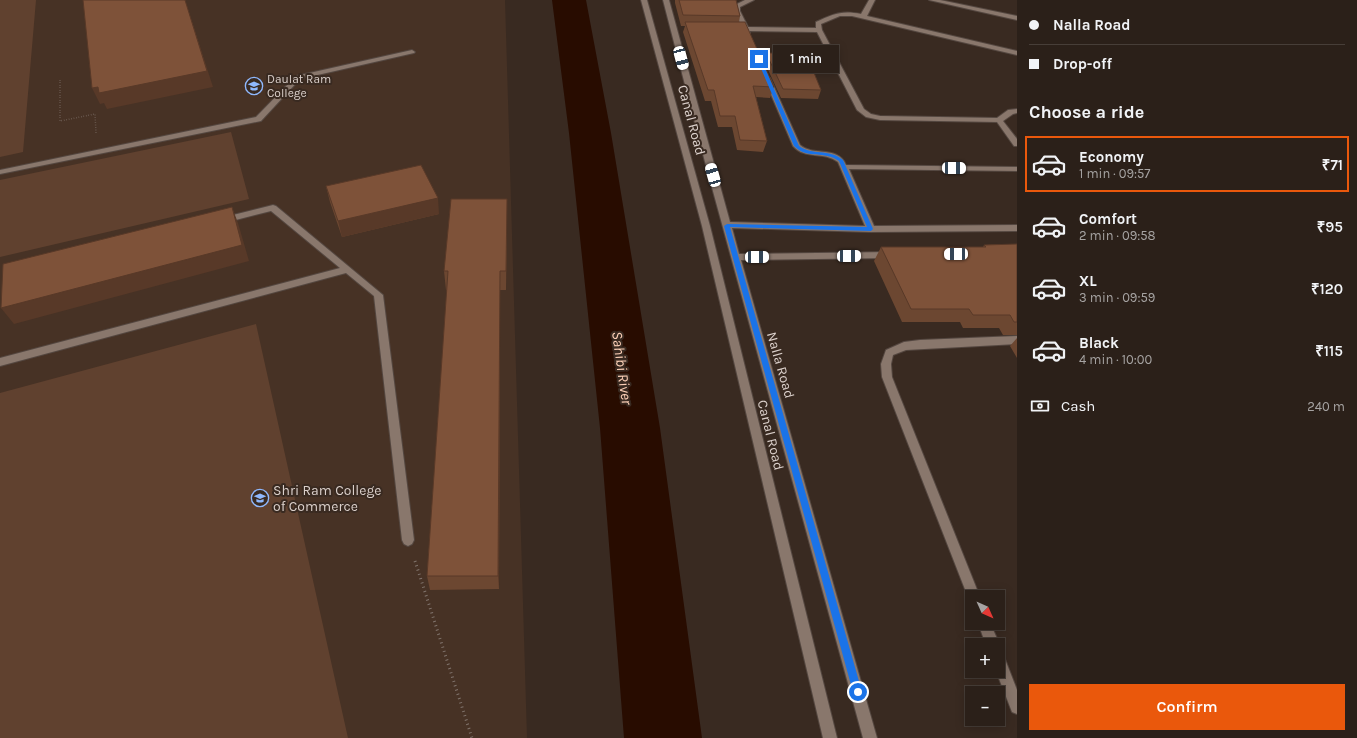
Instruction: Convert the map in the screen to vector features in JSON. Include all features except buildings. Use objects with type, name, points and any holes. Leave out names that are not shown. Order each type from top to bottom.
[{"type":"street","name":"Canal Road","points":[[644,0],[706,226],[830,738]]},
{"type":"street","name":"Nalla Road","points":[[666,0],[677,29],[727,226],[870,738]]},
{"type":"street","points":[[751,0],[741,3],[737,6],[737,10],[752,44]]},
{"type":"street","points":[[863,17],[872,0]]},
{"type":"street","points":[[932,0],[1017,18]]},
{"type":"street","points":[[1017,52],[852,14],[839,14],[818,23],[819,30],[861,110],[865,114],[878,118],[999,120],[1011,112],[1017,111]]},
{"type":"street","points":[[732,29],[819,30]]},
{"type":"street","points":[[0,172],[258,119],[298,77],[412,52]]},
{"type":"street","points":[[765,73],[797,146],[805,152],[827,154],[834,156],[841,161],[871,229]]},
{"type":"street","points":[[999,120],[1017,144]]},
{"type":"street","points":[[844,167],[1017,169]]},
{"type":"street","points":[[212,222],[273,208],[378,296],[408,540]]},
{"type":"street","points":[[727,226],[871,229],[1017,228]]},
{"type":"street","points":[[736,257],[899,255]]},
{"type":"street","points":[[0,362],[346,270]]},
{"type":"street","points":[[971,590],[887,377],[886,364],[889,353],[904,346],[1017,340]]},
{"type":"street","points":[[1005,677],[1017,707]]},
{"type":"path","points":[[60,80],[60,121],[95,114],[97,152]]},
{"type":"path","points":[[408,540],[472,738]]},
{"type":"shaded area","name":"Shri Ram College of Commerce","points":[[0,0],[505,0],[527,738],[0,738]]},
{"type":"shaded area","points":[[0,0],[36,0],[23,152],[0,157]]},
{"type":"shaded area","points":[[231,132],[249,199],[0,257],[0,180]]},
{"type":"shaded area","points":[[256,324],[348,738],[0,738],[0,393]]},
{"type":"waterway","name":"Sahibi River","points":[[569,0],[590,133],[630,428],[663,738]]},
{"type":"place","name":"Daulat Ram College","points":[[254,86]]},
{"type":"place","name":"Shri Ram College of Commerce","points":[[260,498]]},
{"type":"route","points":[[759,59],[799,150],[809,153],[827,154],[838,158],[841,161],[871,229],[727,226],[858,692]]}]
